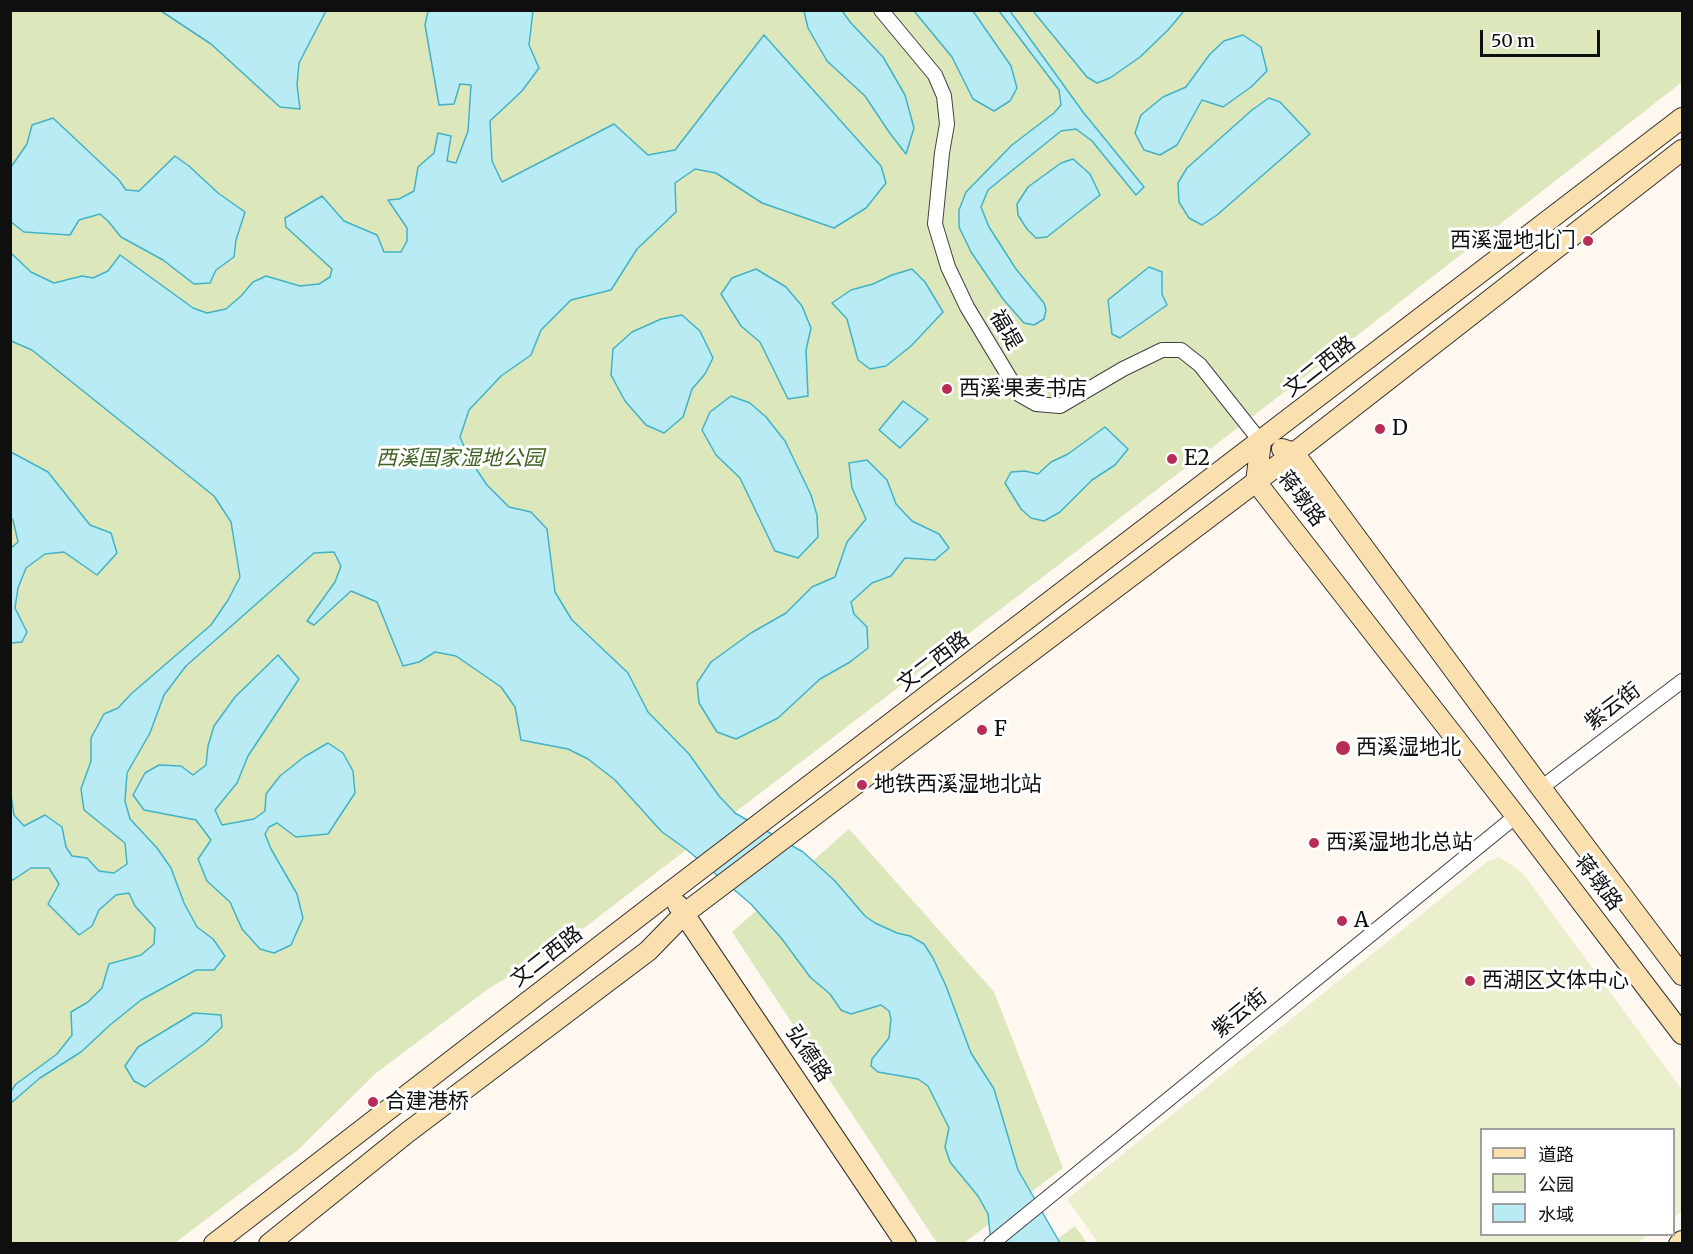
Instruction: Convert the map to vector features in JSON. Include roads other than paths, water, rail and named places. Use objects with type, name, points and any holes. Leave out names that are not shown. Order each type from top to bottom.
[{"type":"main road","name":"文二西路","points":[[214,1244],[1683,118]]},
{"type":"main road","points":[[269,1244],[408,1132],[648,951],[685,913],[716,889],[1294,453],[1683,150]]},
{"type":"main road","name":"蒋墩路","points":[[1683,975],[1541,788],[1294,453],[1261,442],[1256,482],[1683,1034]]},
{"type":"main road","name":"弘德路","points":[[669,893],[685,913],[906,1244]]},
{"type":"street","name":"福堤","points":[[881,10],[935,75],[944,96],[947,124],[935,224],[948,267],[967,306],[997,360],[1020,395],[1036,404],[1060,406],[1123,369],[1162,350],[1181,350],[1200,365],[1261,442]]},
{"type":"street","name":"紫云街","points":[[1541,788],[1683,681]]},
{"type":"street","name":"紫云街","points":[[991,1244],[1516,816]]},
{"type":"water","points":[[161,11],[326,11],[299,63],[297,85],[300,109],[280,107],[211,44]]},
{"type":"water","points":[[428,11],[533,11],[529,45],[539,68],[522,91],[490,121],[492,161],[502,182],[614,124],[648,155],[675,150],[764,35],[881,166],[886,183],[866,208],[834,228],[762,203],[716,173],[695,169],[675,183],[676,212],[637,249],[611,290],[571,300],[541,330],[531,355],[501,376],[469,410],[460,437],[470,460],[487,485],[509,507],[531,512],[547,529],[555,592],[572,620],[628,673],[648,712],[689,754],[719,796],[735,813],[803,852],[835,881],[865,916],[875,923],[910,936],[924,944],[946,986],[971,1053],[994,1089],[1018,1170],[1060,1243],[991,1243],[988,1214],[978,1196],[950,1162],[945,1147],[949,1128],[928,1086],[918,1079],[878,1072],[871,1066],[872,1059],[889,1038],[891,1019],[889,1011],[881,1005],[851,1014],[841,1010],[830,994],[810,977],[782,939],[751,904],[686,849],[662,832],[615,780],[588,759],[568,749],[521,740],[515,707],[501,687],[456,656],[435,652],[419,662],[403,666],[377,602],[351,591],[314,625],[307,621],[335,582],[341,566],[334,552],[314,553],[186,666],[164,695],[150,733],[127,773],[125,801],[130,819],[157,848],[171,868],[184,903],[197,927],[213,939],[225,956],[214,970],[196,970],[141,1000],[81,1052],[40,1078],[11,1103],[11,1091],[16,1084],[57,1054],[72,1035],[71,1012],[88,1002],[102,988],[109,964],[141,955],[154,944],[155,928],[135,906],[129,893],[116,895],[99,910],[92,926],[79,935],[48,904],[59,884],[49,868],[31,868],[13,880],[11,879],[11,795],[14,815],[24,826],[45,815],[62,827],[66,847],[72,856],[87,858],[99,871],[114,873],[127,864],[125,843],[84,810],[81,789],[91,761],[91,738],[104,714],[118,708],[211,625],[240,577],[231,522],[214,496],[32,350],[11,341],[11,253],[31,272],[54,283],[82,276],[93,278],[108,271],[120,255],[193,308],[207,313],[226,309],[253,282],[266,276],[300,286],[319,284],[330,277],[332,269],[286,227],[285,218],[322,196],[344,221],[377,235],[384,252],[401,252],[407,241],[407,228],[388,200],[399,199],[414,191],[418,167],[434,153],[438,133],[451,136],[447,161],[456,163],[468,131],[471,85],[460,84],[454,104],[439,105],[425,25]]},
{"type":"water","points":[[804,11],[842,11],[883,57],[905,95],[914,128],[906,154],[865,96],[827,61],[808,28]]},
{"type":"water","points":[[914,11],[973,11],[1011,66],[1017,88],[1010,101],[994,111],[973,99],[952,57]]},
{"type":"water","points":[[999,11],[1010,11],[1083,112],[1144,187],[1136,195],[1092,141],[1076,129],[1061,131],[988,190],[981,207],[989,227],[1016,269],[1044,303],[1046,310],[1044,319],[1034,325],[1024,323],[1003,299],[971,252],[959,227],[959,210],[966,192],[1012,145],[1061,105],[1059,90]]},
{"type":"water","points":[[1033,11],[1184,11],[1140,57],[1110,78],[1097,83],[1087,77]]},
{"type":"water","points":[[1243,35],[1261,47],[1267,71],[1251,87],[1223,107],[1202,100],[1177,145],[1160,155],[1144,150],[1135,133],[1141,115],[1163,97],[1186,87],[1210,54],[1224,41]]},
{"type":"water","points":[[1269,98],[1280,102],[1310,134],[1217,215],[1202,225],[1189,218],[1179,202],[1178,183],[1187,168],[1252,110]]},
{"type":"water","points":[[53,118],[119,180],[126,190],[139,191],[175,156],[189,166],[218,193],[245,212],[236,240],[234,257],[216,270],[210,283],[194,284],[163,260],[121,237],[100,214],[79,220],[70,235],[24,232],[11,222],[11,167],[27,144],[32,125]]},
{"type":"water","points":[[1073,159],[1090,174],[1100,195],[1047,237],[1036,238],[1018,215],[1017,204],[1028,187],[1061,163]]},
{"type":"water","points":[[1149,267],[1162,272],[1162,294],[1167,305],[1120,338],[1112,334],[1108,300]]},
{"type":"water","points":[[756,269],[786,287],[802,306],[811,328],[806,350],[808,396],[788,399],[760,342],[741,326],[721,294],[732,278]]},
{"type":"water","points":[[912,269],[925,282],[943,312],[911,346],[886,366],[870,369],[858,360],[847,319],[832,303],[851,290]]},
{"type":"water","points":[[682,315],[700,331],[713,358],[705,374],[692,389],[683,417],[664,433],[646,425],[625,401],[611,375],[613,349],[632,332],[661,319]]},
{"type":"water","points":[[731,396],[750,403],[766,417],[785,441],[811,495],[817,515],[818,537],[798,558],[775,551],[740,478],[716,455],[702,430],[710,412]]},
{"type":"water","points":[[903,401],[928,419],[900,448],[879,430]]},
{"type":"water","points":[[1105,427],[1128,449],[1115,465],[1092,480],[1060,512],[1044,521],[1031,518],[1021,509],[1005,483],[1011,472],[1025,471],[1038,474],[1051,462],[1068,454]]},
{"type":"water","points":[[11,452],[48,472],[90,525],[111,533],[117,553],[97,575],[64,552],[45,554],[26,568],[18,588],[15,608],[27,632],[22,642],[11,643],[11,548],[18,542],[11,518]]},
{"type":"water","points":[[867,460],[887,480],[896,504],[912,521],[939,534],[949,548],[935,560],[905,558],[891,576],[872,583],[851,602],[854,614],[867,627],[868,648],[850,662],[820,679],[778,718],[736,739],[717,732],[699,703],[697,683],[711,662],[751,633],[786,613],[812,587],[835,577],[847,542],[866,519],[852,488],[849,463]]},
{"type":"water","points":[[278,655],[299,679],[248,756],[237,783],[215,810],[222,825],[254,819],[265,811],[266,794],[280,776],[304,757],[328,743],[343,753],[353,771],[355,793],[328,834],[296,837],[277,823],[269,827],[265,834],[297,894],[303,918],[291,945],[274,953],[260,949],[242,929],[230,902],[207,881],[198,859],[211,840],[196,820],[144,810],[133,795],[145,773],[159,765],[181,766],[193,775],[206,765],[208,746],[214,726],[235,697]]},
{"type":"water","points":[[194,1013],[221,1015],[222,1027],[204,1044],[145,1087],[134,1081],[125,1066],[138,1047]]},
{"type":"place","name":"西溪湿地北门","points":[[1588,241]]},
{"type":"place","name":"西溪·果麦书店","points":[[947,389]]},
{"type":"place","name":"D","points":[[1380,429]]},
{"type":"place","name":"E2","points":[[1172,459]]},
{"type":"place","name":"F","points":[[982,730]]},
{"type":"place","name":"西溪湿地北","points":[[1343,748]]},
{"type":"place","name":"地铁西溪湿地北站","points":[[862,785]]},
{"type":"place","name":"西溪湿地北总站","points":[[1314,843]]},
{"type":"place","name":"A","points":[[1342,921]]},
{"type":"place","name":"西湖区文体中心","points":[[1470,981]]},
{"type":"place","name":"合建港桥","points":[[373,1102]]},
{"type":"park label","name":"西溪国家湿地公园","points":[[460,459]]}]
